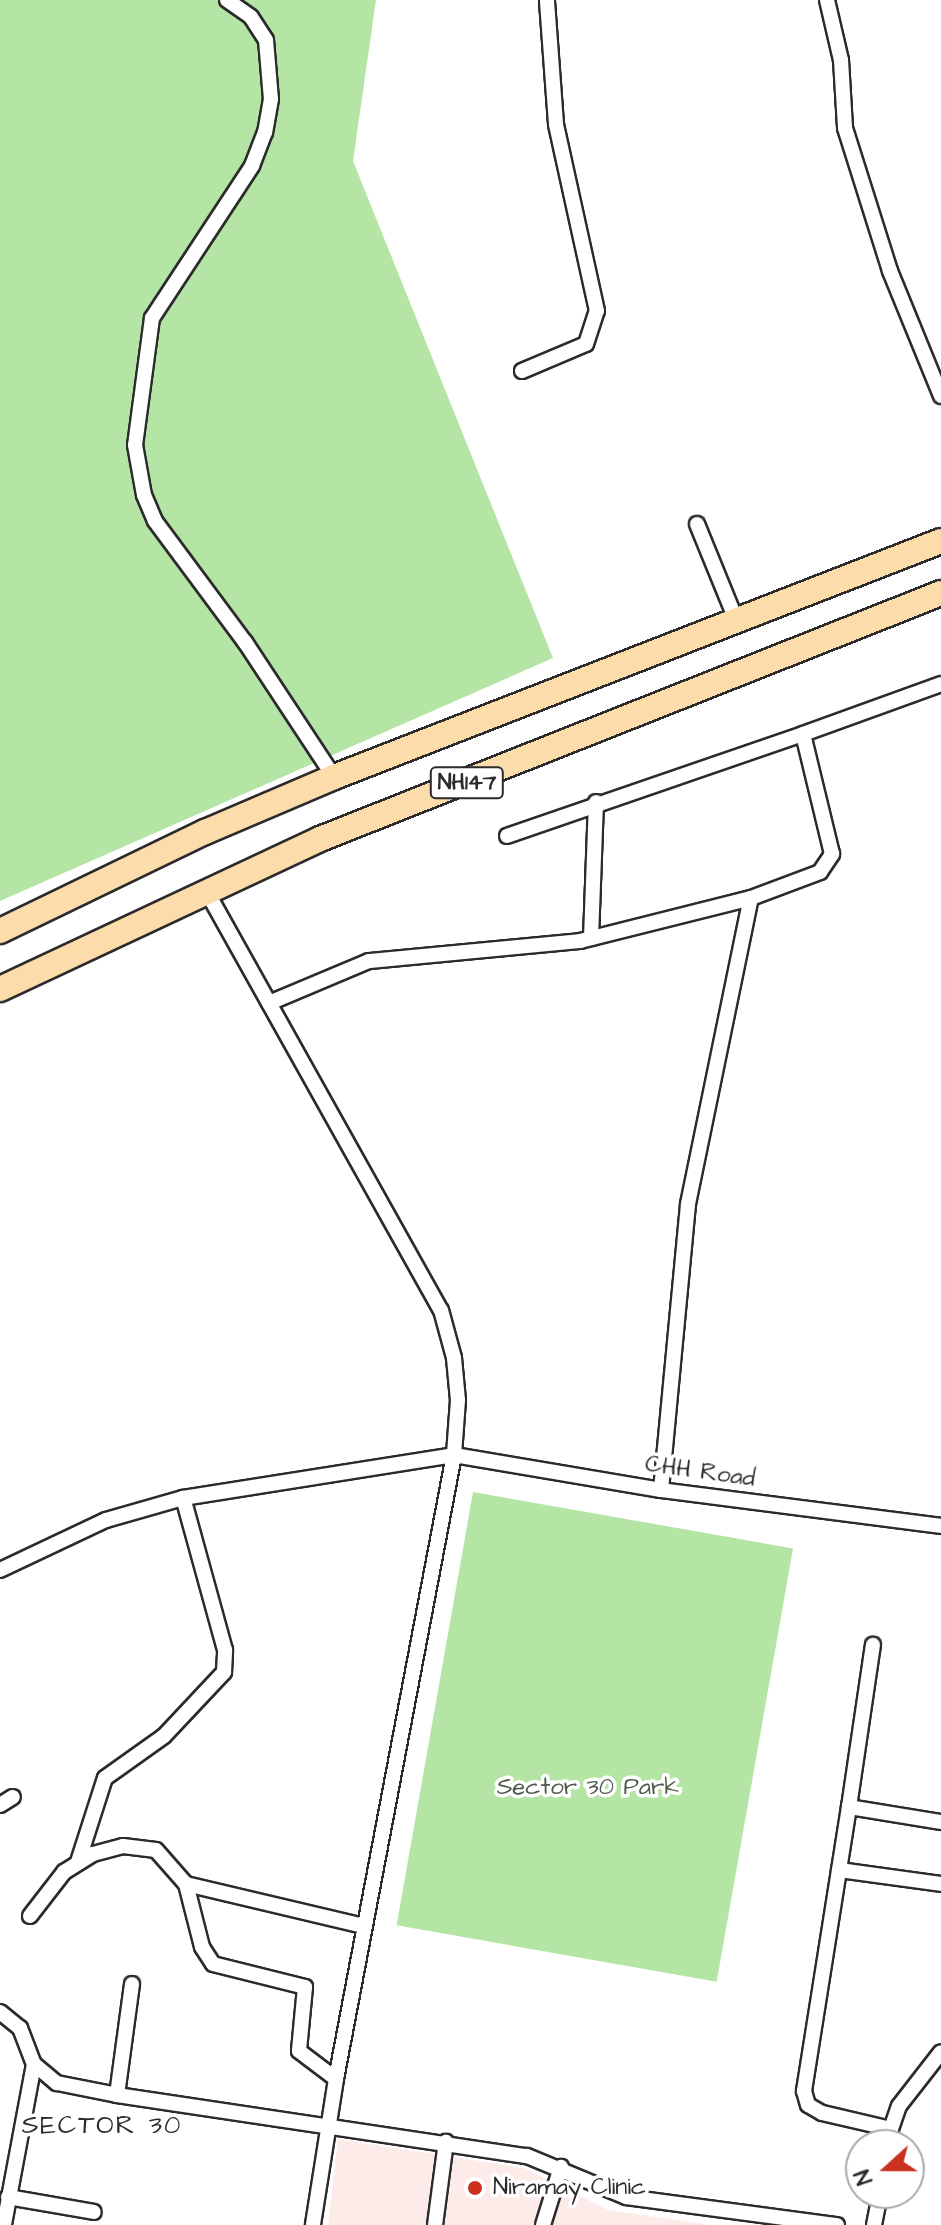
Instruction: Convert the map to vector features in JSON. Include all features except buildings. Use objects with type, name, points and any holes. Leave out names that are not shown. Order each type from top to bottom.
[{"type":"highway","name":"NH147","points":[[0,931],[205,832],[334,777],[735,617],[941,541]]},
{"type":"highway","name":"NH147","points":[[0,989],[320,839],[653,711],[941,593]]},
{"type":"street","points":[[227,0],[251,17],[266,40],[271,99],[265,132],[252,166],[152,318],[135,445],[144,495],[155,521],[245,642],[334,777]]},
{"type":"street","points":[[522,371],[586,344],[597,311],[556,124],[547,0]]},
{"type":"street","points":[[827,0],[841,60],[845,128],[890,271],[941,396]]},
{"type":"street","points":[[697,524],[735,617]]},
{"type":"street","points":[[507,836],[596,802],[803,734],[941,684]]},
{"type":"street","points":[[269,1003],[369,961],[591,938],[751,898],[820,872],[832,854],[831,831],[803,734]]},
{"type":"street","points":[[591,938],[596,802]]},
{"type":"street","points":[[207,892],[441,1310],[454,1358],[454,1455],[327,2126],[313,2225]]},
{"type":"street","points":[[661,1490],[688,1204],[751,898]]},
{"type":"street","name":"CHH Road","points":[[0,1570],[106,1520],[183,1498],[454,1455],[661,1490],[941,1526]]},
{"type":"street","points":[[78,1862],[105,1778],[164,1736],[224,1672],[225,1650],[183,1498]]},
{"type":"street","points":[[873,1645],[804,2091],[808,2105],[822,2113],[891,2129],[899,2106],[941,2052]]},
{"type":"street","points":[[849,1807],[941,1822]]},
{"type":"street","points":[[30,1916],[56,1881],[78,1862],[113,1847],[144,1847],[164,1856],[186,1884],[202,1947],[213,1964],[305,1987],[299,2051],[336,2079]]},
{"type":"street","points":[[839,1870],[941,1884]]},
{"type":"street","points":[[186,1884],[364,1926]]},
{"type":"street","points":[[117,2095],[132,1984]]},
{"type":"street","points":[[0,2012],[20,2028],[34,2064],[57,2083],[117,2095],[446,2142],[561,2167],[626,2197],[837,2225]]},
{"type":"street","points":[[4,2225],[34,2064]]},
{"type":"street","points":[[435,2225],[446,2142]]},
{"type":"street","points":[[0,2148],[16,2151]]},
{"type":"street","points":[[543,2225],[561,2167]]},
{"type":"street","points":[[8,2197],[94,2212]]},
{"type":"shaded area","points":[[338,2139],[524,2168],[608,2210],[710,2225],[328,2225]]},
{"type":"green space","points":[[0,0],[376,0],[353,161],[553,658],[0,901]]},
{"type":"green space","name":"Sector 30 Park","points":[[473,1492],[793,1548],[717,1982],[397,1925]]},
{"type":"place","name":"Niramay Clinic","points":[[475,2188]]},
{"type":"district","name":"SECTOR 30","points":[[102,2126]]}]
